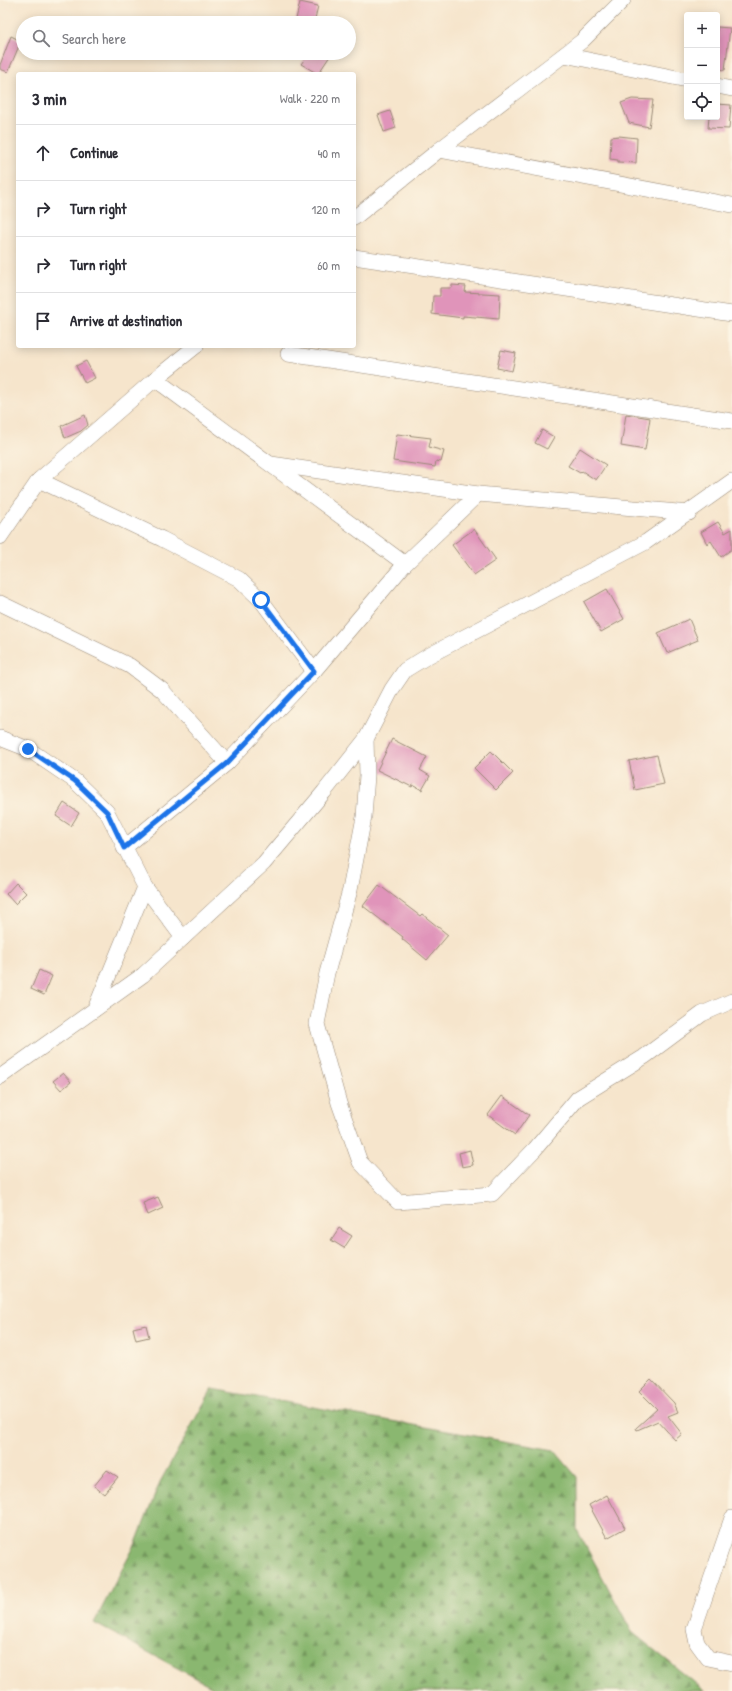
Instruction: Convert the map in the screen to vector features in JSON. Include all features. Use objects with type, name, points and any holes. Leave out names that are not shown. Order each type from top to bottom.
[{"type":"street","points":[[356,216],[439,150],[582,41],[624,0]]},
{"type":"street","points":[[564,55],[684,79]]},
{"type":"street","points":[[720,87],[732,89]]},
{"type":"street","points":[[439,150],[732,205]]},
{"type":"street","points":[[356,257],[732,314]]},
{"type":"street","points":[[0,537],[39,480],[155,379],[194,348]]},
{"type":"street","points":[[288,354],[732,421]]},
{"type":"street","points":[[155,379],[405,564]]},
{"type":"street","points":[[271,464],[478,494],[689,513]]},
{"type":"street","points":[[39,480],[162,539],[239,579],[261,600],[314,671]]},
{"type":"street","points":[[0,1077],[143,975],[264,862],[324,792],[366,739],[392,689],[405,670],[428,656],[646,542],[689,513],[732,481]]},
{"type":"street","points":[[124,848],[227,763],[314,671],[405,564],[478,494]]},
{"type":"street","points":[[0,603],[130,666],[162,690],[227,763]]},
{"type":"street","points":[[0,738],[28,749],[75,781],[107,812],[145,887],[183,938]]},
{"type":"street","points":[[366,739],[367,775],[364,817],[350,890],[328,973],[317,1024],[339,1102],[360,1162],[398,1202],[492,1194],[536,1149],[578,1098],[644,1057],[702,1014],[732,1002]]},
{"type":"street","points":[[96,1009],[145,887]]},
{"type":"street","points":[[732,1518],[694,1629],[697,1643],[708,1658],[732,1663]]},
{"type":"green space","points":[[212,1389],[554,1450],[577,1477],[577,1530],[632,1632],[705,1691],[220,1691],[94,1623],[136,1543],[160,1482]]},
{"type":"building","points":[[300,2],[318,6],[316,16],[297,16]]},
{"type":"building","points":[[720,27],[730,28],[725,70],[720,69]]},
{"type":"building","points":[[11,36],[16,38],[16,53],[8,72],[0,69],[0,65]]},
{"type":"building","points":[[304,60],[327,60],[319,72],[315,72],[301,64]]},
{"type":"building","points":[[632,99],[653,100],[649,127],[629,123],[621,103]]},
{"type":"building","points":[[720,104],[731,105],[729,129],[708,128],[709,120],[720,120]]},
{"type":"building","points":[[390,111],[396,128],[384,132],[378,115]]},
{"type":"building","points":[[619,136],[637,138],[636,163],[618,162],[618,160],[610,159],[611,137]]},
{"type":"building","points":[[452,285],[466,286],[465,292],[500,294],[499,319],[463,316],[463,318],[432,314],[433,296],[440,296],[440,288],[452,288]]},
{"type":"building","points":[[501,350],[516,353],[512,371],[497,368]]},
{"type":"building","points":[[86,361],[95,378],[85,383],[76,366]]},
{"type":"building","points":[[626,414],[650,418],[645,450],[621,446]]},
{"type":"building","points":[[85,415],[88,425],[81,431],[65,438],[61,426]]},
{"type":"building","points":[[542,430],[554,437],[547,449],[535,443]]},
{"type":"building","points":[[397,434],[431,438],[429,447],[444,451],[441,462],[436,461],[435,467],[393,461]]},
{"type":"building","points":[[580,448],[606,465],[596,480],[582,471],[580,473],[568,466]]},
{"type":"building","points":[[718,522],[725,533],[732,529],[732,549],[721,557],[711,541],[707,544],[701,532]]},
{"type":"building","points":[[474,529],[496,560],[474,575],[452,545]]},
{"type":"building","points":[[607,589],[624,619],[601,632],[584,602]]},
{"type":"building","points":[[689,619],[698,640],[667,653],[658,633]]},
{"type":"building","points":[[392,739],[427,757],[420,770],[430,776],[422,790],[413,785],[412,787],[377,770]]},
{"type":"building","points":[[491,751],[513,773],[496,790],[474,768]]},
{"type":"building","points":[[657,755],[664,784],[635,790],[629,761]]},
{"type":"building","points":[[64,803],[79,813],[71,826],[56,816]]},
{"type":"building","points":[[16,883],[26,893],[15,904],[6,894]]},
{"type":"building","points":[[379,885],[420,916],[422,914],[448,935],[427,960],[402,939],[403,937],[363,906]]},
{"type":"building","points":[[39,970],[52,976],[44,995],[31,989]]},
{"type":"building","points":[[63,1073],[71,1082],[61,1090],[53,1081]]},
{"type":"building","points":[[502,1096],[529,1115],[515,1135],[488,1115]]},
{"type":"building","points":[[470,1150],[473,1165],[462,1167],[459,1153]]},
{"type":"building","points":[[158,1197],[163,1208],[148,1215],[143,1203]]},
{"type":"building","points":[[339,1228],[352,1236],[344,1248],[331,1240]]},
{"type":"building","points":[[146,1325],[149,1337],[136,1340],[133,1328]]},
{"type":"building","points":[[651,1379],[674,1403],[678,1412],[668,1416],[682,1434],[675,1440],[658,1421],[637,1430],[636,1428],[657,1409],[639,1391]]},
{"type":"building","points":[[107,1470],[118,1477],[104,1494],[94,1486]]},
{"type":"building","points":[[607,1495],[625,1528],[607,1538],[589,1505]]},
{"type":"route","points":[[28,749],[75,781],[107,812],[124,848],[227,763],[314,671],[261,600]]}]
